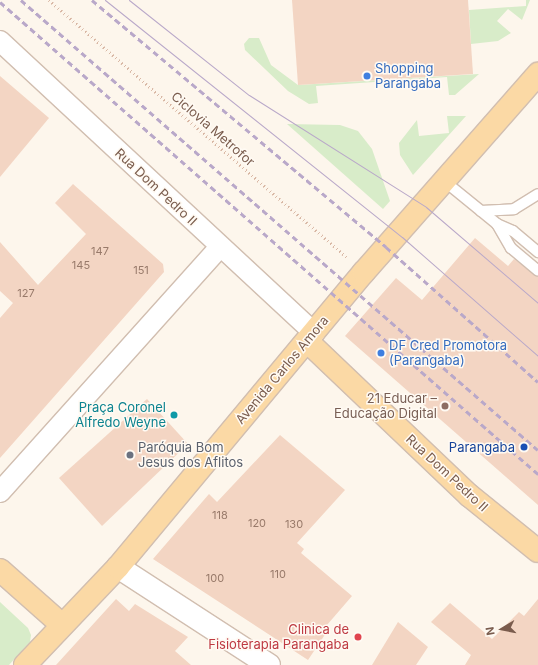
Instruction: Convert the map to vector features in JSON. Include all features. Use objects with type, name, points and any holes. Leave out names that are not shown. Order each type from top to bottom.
[{"type":"main road","name":"Avenida Carlos Amora","points":[[25,665],[61,624],[118,567],[364,272],[443,180],[538,74]]},
{"type":"main road","name":"Rua Dom Pedro II","points":[[310,337],[470,496],[538,551]]},
{"type":"main road","points":[[118,567],[269,665]]},
{"type":"main road","points":[[0,570],[61,624]]},
{"type":"street","name":"Rua Dom Pedro II","points":[[0,41],[220,247],[310,337]]},
{"type":"street","points":[[0,492],[220,247]]},
{"type":"lane","points":[[443,180],[497,224],[513,231],[538,252]]},
{"type":"lane","points":[[481,211],[514,209],[538,194]]},
{"type":"lane","points":[[497,224],[512,248],[538,271]]},
{"type":"path","name":"Ciclovia Metrofor","points":[[49,0],[364,272]]},
{"type":"green space","points":[[526,0],[530,0],[522,20],[508,9],[497,21],[511,33],[498,41],[471,44],[469,10],[526,6]]},
{"type":"green space","points":[[249,38],[259,38],[271,65],[298,85],[479,74],[455,95],[449,95],[447,77],[316,86],[318,103],[309,104],[288,91],[245,50],[244,44]]},
{"type":"green space","points":[[447,116],[466,116],[413,175],[400,155],[399,143],[417,120],[419,136],[449,133]]},
{"type":"green space","points":[[287,124],[340,125],[358,131],[372,149],[390,201],[383,209]]},
{"type":"green space","points":[[0,602],[28,628],[31,635],[30,642],[9,665],[0,665]]},
{"type":"building","points":[[292,0],[468,0],[473,74],[298,85]]},
{"type":"building","points":[[0,76],[49,118],[0,177]]},
{"type":"building","points":[[73,184],[163,264],[164,272],[0,458],[0,318],[13,303],[0,291],[0,242],[38,285],[86,234],[55,203]]},
{"type":"building","points":[[475,238],[508,266],[514,259],[538,277],[538,505],[345,336],[396,278],[422,300]]},
{"type":"building","name":"Paróquia Bom Jesus dos Aflitos","points":[[147,399],[188,444],[102,526],[59,478]]},
{"type":"building","points":[[280,435],[345,490],[297,543],[304,549],[301,553],[352,596],[327,625],[330,627],[308,660],[153,559],[209,494],[217,502]]},
{"type":"building","points":[[116,599],[129,611],[135,604],[188,637],[175,651],[191,665],[56,665]]},
{"type":"building","points":[[538,599],[538,665],[465,665],[471,655],[431,622],[450,603],[492,639],[519,612],[524,616]]},
{"type":"building","points":[[398,622],[428,647],[416,665],[372,665]]},
{"type":"tram line","points":[[105,0],[402,237],[538,356]]},
{"type":"tram line","points":[[129,0],[249,95],[426,207],[538,303]]},
{"type":"railway","points":[[21,0],[538,450]]},
{"type":"railway","points":[[92,0],[386,247],[538,382]]},
{"type":"railway","points":[[0,2],[538,474]]},
{"type":"place","name":"Shopping Parangaba","points":[[367,76]]},
{"type":"place","name":"DF Cred Promotora (Parangaba)","points":[[381,353]]},
{"type":"place","name":"21 Educar – Educação Digital","points":[[445,406]]},
{"type":"place","name":"Praça Coronel Alfredo Weyne","points":[[174,415]]},
{"type":"place","name":"Parangaba","points":[[524,447]]},
{"type":"place","name":"Paróquia Bom Jesus dos Aflitos","points":[[130,455]]},
{"type":"place","name":"Clinica de Fisioterapia Parangaba","points":[[358,637]]}]
